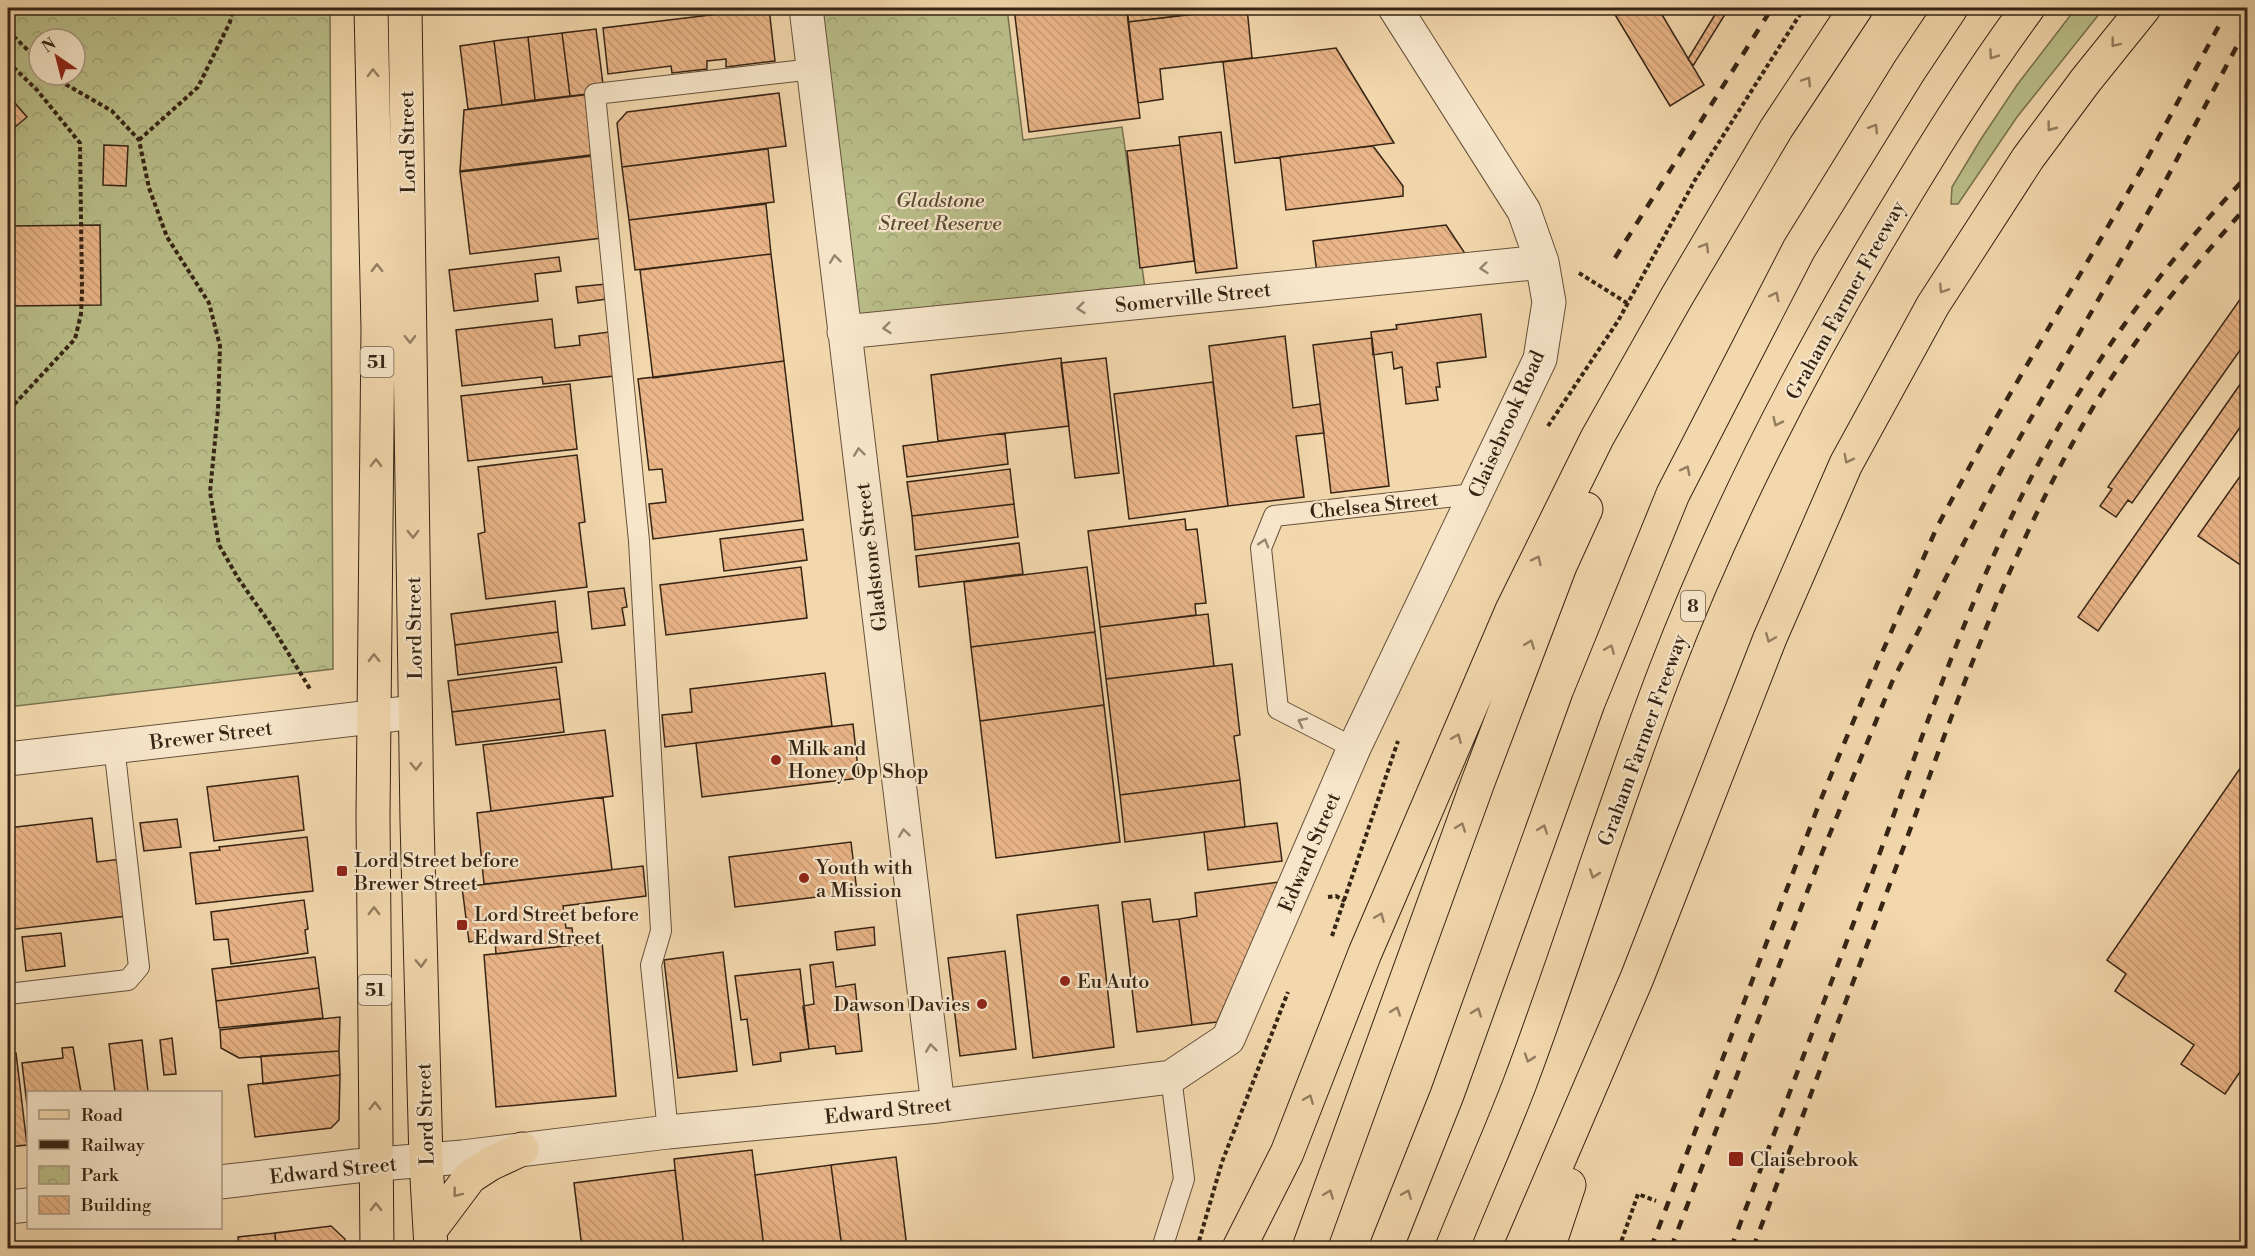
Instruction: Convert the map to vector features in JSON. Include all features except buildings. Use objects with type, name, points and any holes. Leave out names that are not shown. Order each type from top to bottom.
[{"type":"main road","name":"Lord Street","points":[[377,8],[378,329],[373,828],[377,1248]]},
{"type":"main road","name":"Lord Street","points":[[405,8],[416,712],[426,1161],[431,1239]]},
{"type":"main road","points":[[1239,1248],[1287,1153],[1365,953],[1512,610],[1597,438],[1676,298],[1776,129],[1856,8]]},
{"type":"main road","points":[[1386,1248],[1447,1095],[1588,704],[1673,494],[1799,249],[1909,71],[1952,8]]},
{"type":"main road","name":"Graham Farmer Freeway","points":[[1452,1248],[1520,1083],[1665,672],[1726,527],[1836,310],[1984,69],[2028,8]]},
{"type":"main road","points":[[1521,1248],[1637,978],[1770,638],[1846,464],[1933,305],[2022,168],[2086,80],[2144,8]]},
{"type":"main road","points":[[1309,1248],[1478,782],[1560,567],[1622,428],[1676,298]]},
{"type":"main road","points":[[1548,1248],[1637,978]]},
{"type":"main road","points":[[431,1239],[470,1177],[490,1164],[522,1149]]},
{"type":"street","name":"Gladstone Street","points":[[806,8],[938,1106]]},
{"type":"street","name":"Claisebrook Road","points":[[1354,748],[1540,359],[1548,302],[1542,262],[1524,211],[1395,8]]},
{"type":"street","name":"Somerville Street","points":[[844,332],[1542,262]]},
{"type":"street","name":"Brewer Street","points":[[8,759],[416,712]]},
{"type":"street","name":"Edward Street","points":[[222,1182],[426,1161],[668,1132],[938,1106],[1172,1077],[1228,1039],[1354,748]]},
{"type":"street","points":[[8,1207],[27,1205]]},
{"type":"lane","points":[[668,1132],[651,965],[661,931],[639,542],[595,94],[813,69]]},
{"type":"lane","name":"Chelsea Street","points":[[1354,748],[1278,709],[1261,548],[1274,516],[1474,494]]},
{"type":"lane","points":[[8,994],[128,980],[139,967],[114,746]]},
{"type":"lane","points":[[1162,1248],[1184,1179],[1172,1077]]},
{"type":"path","points":[[139,140],[198,87],[230,22],[234,8]]},
{"type":"path","points":[[8,31],[27,49]]},
{"type":"path","points":[[8,62],[37,90],[80,143],[82,291],[81,314],[75,339],[8,411]]},
{"type":"path","points":[[70,87],[112,111],[139,140],[149,188],[167,237],[208,303],[220,346],[218,410],[210,492],[219,545],[238,578],[273,628],[329,721]]},
{"type":"path","points":[[1577,271],[1627,303]]},
{"type":"path","points":[[1323,905],[1327,897],[1336,896],[1345,901]]},
{"type":"path","points":[[1197,1248],[1222,1162],[1292,983]]},
{"type":"path","points":[[1618,1248],[1638,1194],[1656,1201]]},
{"type":"path","points":[[1686,1246],[1694,1248]]},
{"type":"green space","points":[[8,8],[330,8],[333,669],[8,707]]},
{"type":"green space","name":"Gladstone Street Reserve","points":[[806,8],[1007,8],[1023,140],[1122,127],[1147,302],[844,332]]},
{"type":"green space","points":[[2076,8],[2104,8],[2017,117],[1958,204],[1951,204],[1952,187],[1981,139],[2017,85]]},
{"type":"railway","points":[[1615,258],[1772,8]]},
{"type":"railway","points":[[1651,1248],[1819,804],[1937,527],[1996,418],[2141,170],[2222,20]]},
{"type":"railway","points":[[1671,1248],[1822,853],[1892,682],[2002,469],[2159,193],[2248,25]]},
{"type":"railway","points":[[1731,1248],[1936,698],[1995,551],[2063,419],[2110,345],[2162,274],[2248,175]]},
{"type":"railway","points":[[1753,1248],[1968,673],[2037,512],[2092,409],[2127,355],[2185,278],[2248,205]]},
{"type":"place","name":"Milk and Honey Op Shop","points":[[776,760]]},
{"type":"place","name":"Lord Street before Brewer Street","points":[[342,871]]},
{"type":"place","name":"Youth with a Mission","points":[[804,878]]},
{"type":"place","name":"Lord Street before Edward Street","points":[[462,925]]},
{"type":"place","name":"Eu Auto","points":[[1065,981]]},
{"type":"place","name":"Dawson Davies","points":[[982,1004]]},
{"type":"place","name":"Claisebrook","points":[[1736,1159]]}]
